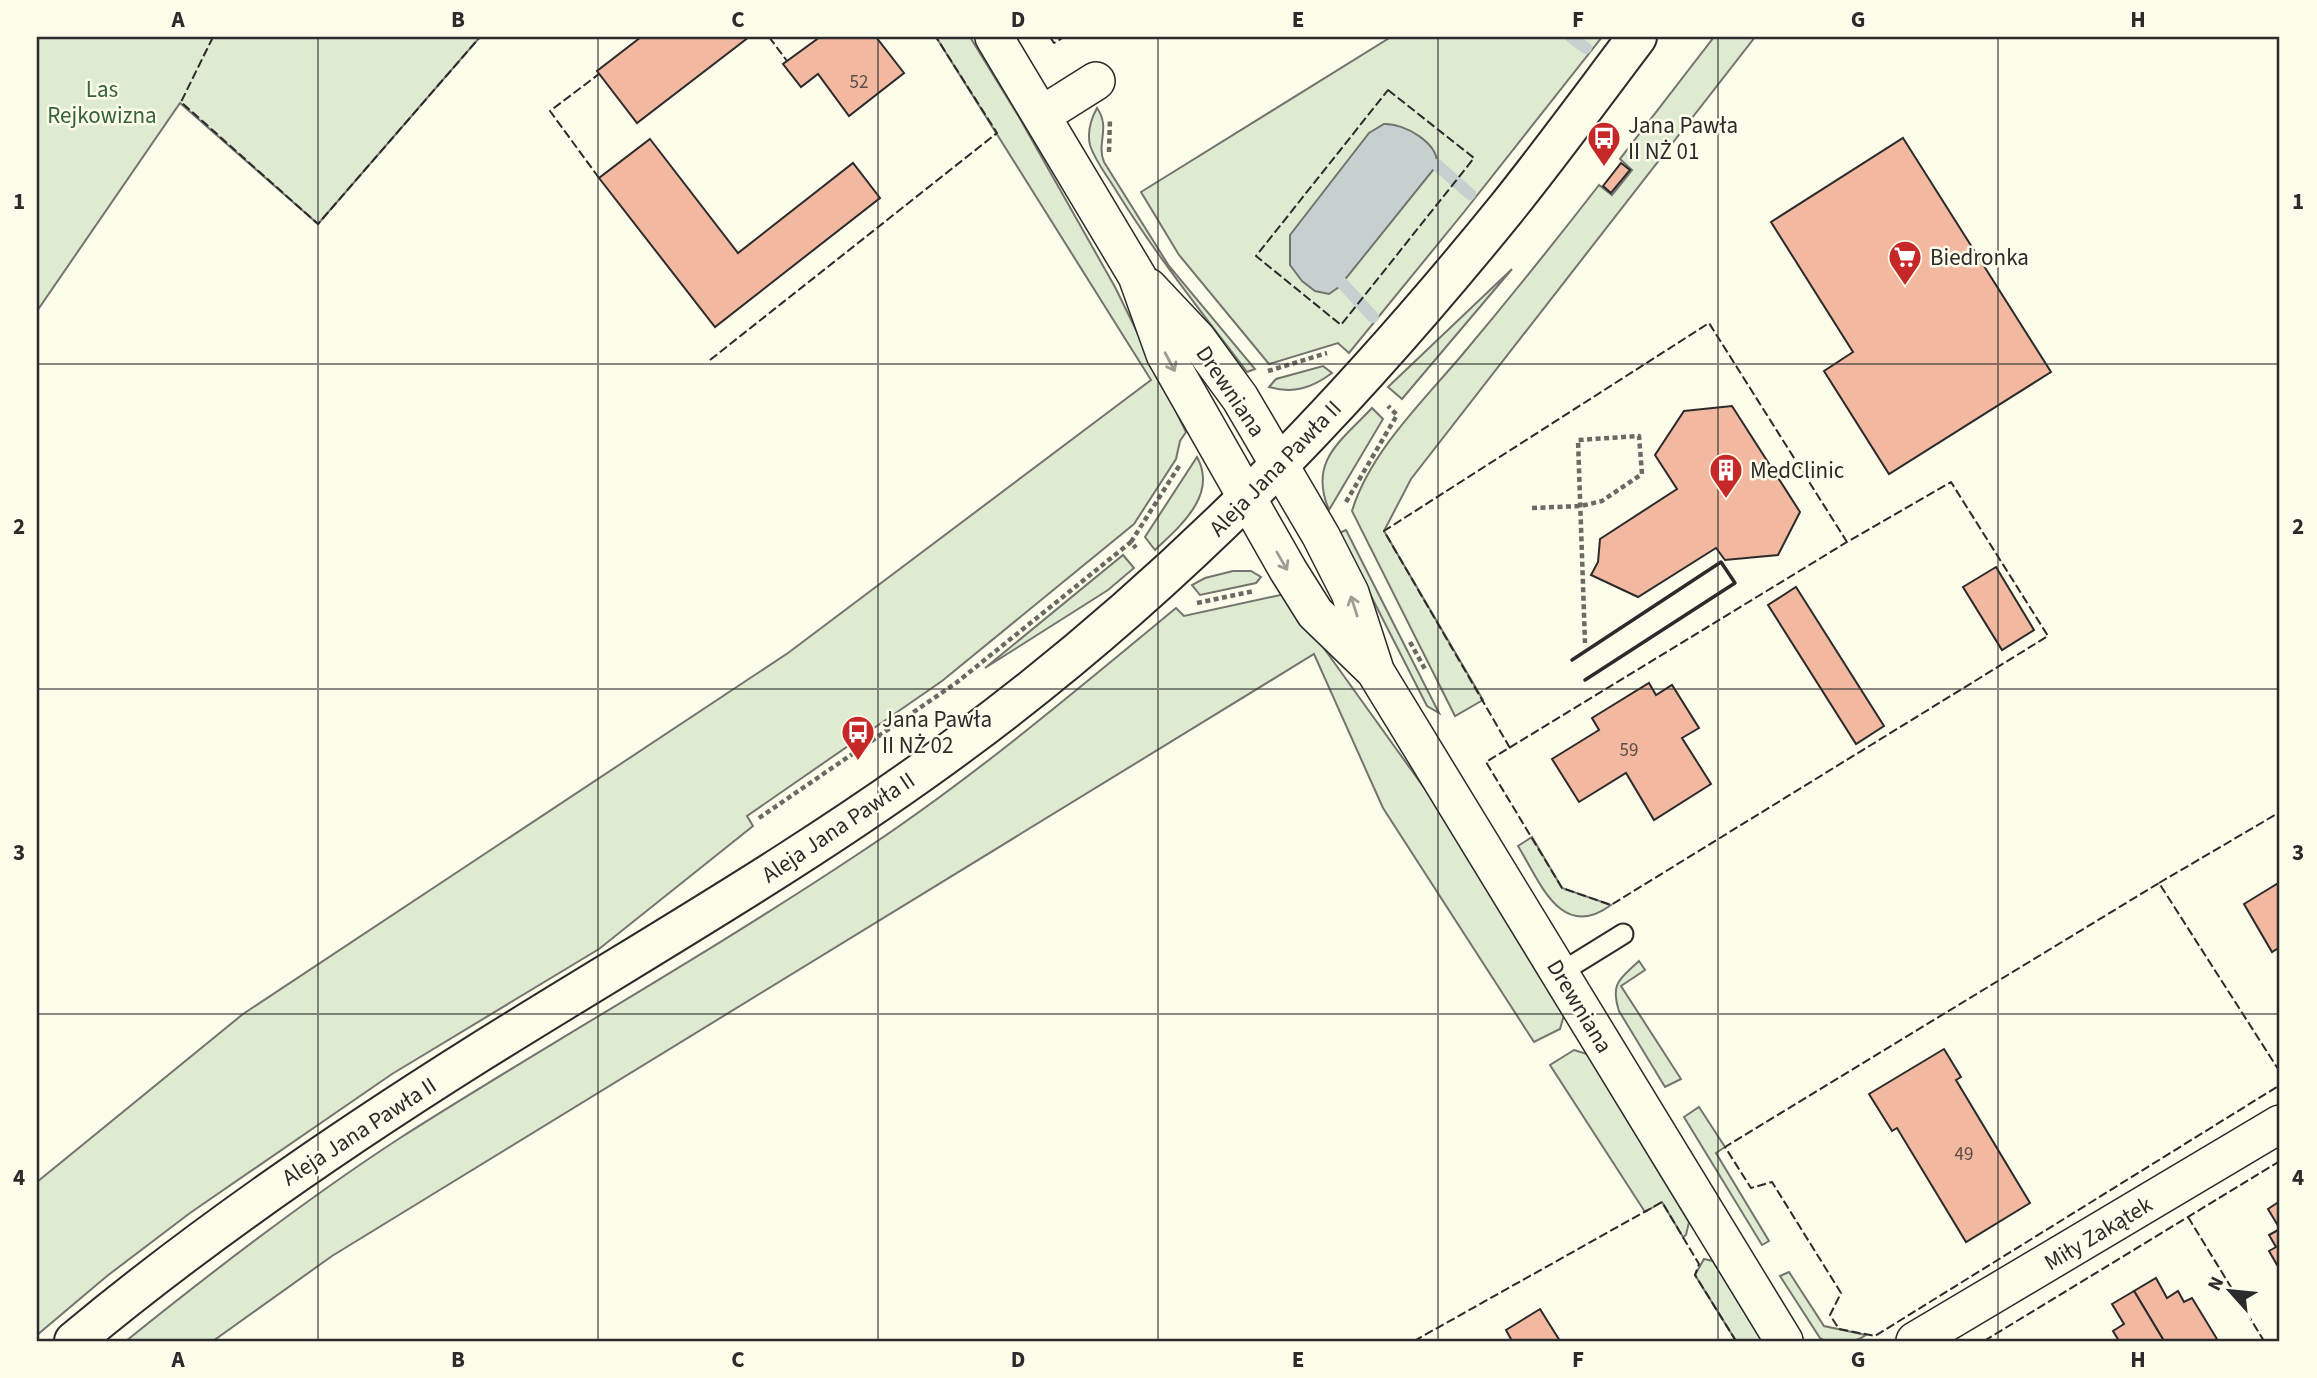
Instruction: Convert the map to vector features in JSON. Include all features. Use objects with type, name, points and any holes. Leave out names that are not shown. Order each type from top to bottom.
[{"type":"street","name":"Drewniana","points":[[994,37],[1137,276],[1166,354],[1287,570],[1315,612],[1375,671]]},
{"type":"street","name":"Aleja Jana Pawła II","points":[[74,1341],[199,1241],[299,1170],[476,1055],[755,883],[958,746],[1115,622],[1280,466],[1369,370],[1508,207],[1637,37]]},
{"type":"street","points":[[1042,115],[1096,81]]},
{"type":"street","name":"Drewniana","points":[[1137,276],[1197,339],[1240,398],[1350,593],[1375,671],[1784,1341]]},
{"type":"street","name":"Miły Zakątek","points":[[1915,1341],[2280,1124]]},
{"type":"lane","points":[[1560,973],[1623,934]]},
{"type":"path","points":[[1096,81],[1110,102],[1109,156]]},
{"type":"path","points":[[1532,508],[1581,506],[1602,501],[1642,474],[1639,436],[1578,440],[1581,506],[1585,643]]},
{"type":"path","points":[[759,818],[956,683]]},
{"type":"green space","name":"Las Rejkowizna","points":[[37,37],[480,37],[318,224],[180,103],[37,311]]},
{"type":"green space","points":[[936,37],[970,37],[1019,117],[1115,287],[1186,432],[1180,441],[1176,459],[1134,524],[942,681],[747,816],[753,826],[599,949],[392,1074],[190,1213],[107,1276],[37,1335],[37,1182],[243,1014],[788,653],[1151,380]]},
{"type":"green space","points":[[1391,37],[1602,37],[1349,353],[1338,343],[1269,364],[1179,255],[1141,192]]},
{"type":"green space","points":[[1714,37],[1755,37],[1411,479],[1384,531],[1483,700],[1455,716],[1352,511],[1360,489],[1399,428],[1497,313],[1599,185],[1612,195],[1632,170],[1620,159]]},
{"type":"green space","points":[[1097,108],[1103,122],[1104,162],[1169,266],[1255,369],[1247,372],[1196,306],[1098,163],[1090,145],[1089,135]]},
{"type":"green space","points":[[1512,269],[1402,399],[1388,387]]},
{"type":"green space","points":[[1323,366],[1332,373],[1310,386],[1294,390],[1269,387],[1276,379]]},
{"type":"green space","points":[[1372,408],[1383,419],[1329,510],[1322,478],[1325,465],[1339,442]]},
{"type":"green space","points":[[1197,457],[1203,484],[1200,497],[1185,520],[1155,550],[1145,537]]},
{"type":"green space","points":[[1346,530],[1439,713],[1427,706],[1339,533]]},
{"type":"green space","points":[[1123,555],[1134,568],[1108,590],[985,668]]},
{"type":"green space","points":[[1233,571],[1251,571],[1261,577],[1256,583],[1200,595],[1192,585],[1205,578]]},
{"type":"green space","points":[[1285,594],[1430,796],[1564,1015],[1560,1029],[1534,1042],[1383,808],[1314,654],[332,1256],[213,1341],[126,1341],[260,1236],[400,1138],[799,893],[897,828],[1019,736],[1176,608],[1184,616]]},
{"type":"green space","points":[[1532,837],[1562,888],[1611,905],[1594,915],[1578,916],[1565,912],[1554,903],[1518,846]]},
{"type":"green space","points":[[1639,961],[1645,970],[1621,986],[1681,1079],[1665,1087],[1616,1002],[1618,982]]},
{"type":"green space","points":[[1574,1050],[1587,1054],[1689,1222],[1683,1237],[1662,1202],[1645,1212],[1550,1065]]},
{"type":"green space","points":[[1699,1107],[1725,1147],[1716,1153],[1769,1241],[1762,1245],[1684,1117]]},
{"type":"green space","points":[[1704,1259],[1713,1261],[1762,1341],[1736,1341],[1695,1275]]},
{"type":"green space","points":[[1789,1272],[1824,1326],[1866,1335],[1843,1342],[1820,1338],[1780,1276]]},
{"type":"shaded area","points":[[1384,124],[1401,127],[1419,136],[1432,149],[1437,165],[1339,287],[1329,294],[1315,291],[1302,281],[1290,265],[1290,235],[1369,133]]},
{"type":"building","points":[[641,37],[749,37],[637,123],[597,71]]},
{"type":"building","points":[[820,37],[876,37],[904,73],[849,116],[818,74],[801,87],[783,64]]},
{"type":"building","name":"Biedronka","points":[[1903,138],[2051,372],[1889,474],[1824,371],[1853,352],[1771,222]]},
{"type":"building","points":[[650,139],[738,253],[853,163],[880,198],[715,327],[599,178]]},
{"type":"building","points":[[1621,163],[1630,170],[1611,193],[1603,186]]},
{"type":"building","name":"MedClinic","points":[[1732,406],[1800,512],[1778,555],[1725,560],[1716,548],[1638,597],[1591,575],[1598,562],[1600,539],[1677,489],[1655,455],[1684,411]]},
{"type":"building","points":[[1996,567],[2034,630],[2002,650],[1963,587]]},
{"type":"building","points":[[1796,587],[1884,726],[1856,744],[1768,605]]},
{"type":"building","points":[[1649,683],[1656,695],[1672,685],[1699,728],[1682,738],[1711,784],[1654,820],[1626,773],[1579,802],[1552,759],[1599,730],[1592,718]]},
{"type":"building","points":[[2280,882],[2280,947],[2272,952],[2244,904]]},
{"type":"building","points":[[1944,1049],[1961,1077],[1956,1080],[2030,1203],[1966,1242],[1897,1128],[1892,1131],[1869,1094]]},
{"type":"building","points":[[2280,1201],[2280,1229],[2268,1209]]},
{"type":"building","points":[[2280,1229],[2280,1270],[2269,1251],[2276,1247],[2269,1235]]},
{"type":"building","points":[[2156,1278],[2167,1298],[2178,1291],[2184,1302],[2192,1298],[2217,1339],[2164,1341],[2134,1291]]},
{"type":"building","points":[[2134,1291],[2164,1341],[2119,1341],[2113,1331],[2124,1324],[2112,1304]]},
{"type":"building","points":[[1540,1309],[1560,1341],[1512,1341],[1506,1330]]},
{"type":"waterway","points":[[1571,37],[1586,48]]},
{"type":"waterway","points":[[1437,165],[1470,194]]},
{"type":"waterway","points":[[1342,283],[1373,317]]},
{"type":"fence","points":[[213,37],[181,102],[318,224],[480,37]]},
{"type":"fence","points":[[769,37],[787,61]]},
{"type":"fence","points":[[710,360],[997,133],[936,37]]},
{"type":"fence","points":[[1050,37],[1054,43],[1064,37]]},
{"type":"fence","points":[[599,74],[550,111],[599,178]]},
{"type":"fence","points":[[1388,90],[1474,158],[1341,325],[1256,256],[1388,90]]},
{"type":"fence","points":[[1510,748],[1384,531],[1709,323],[1847,542],[1951,482],[2048,636],[1611,905],[1562,888],[1486,762],[1847,542]]},
{"type":"fence","points":[[2159,883],[2280,812]]},
{"type":"fence","points":[[2280,1072],[2159,883],[1725,1147],[1751,1188],[1772,1182],[1841,1293],[1830,1315],[1839,1329],[1875,1336],[2280,1085]]},
{"type":"fence","points":[[1984,1341],[2280,1161]]},
{"type":"fence","points":[[1414,1341],[1662,1202],[1699,1264],[1695,1275],[1736,1341]]},
{"type":"fence","points":[[2188,1217],[2264,1341]]},
{"type":"wall","points":[[1572,660],[1721,562],[1735,583],[1585,680]]},
{"type":"place","name":"Jana Pawła II NŻ 01","points":[[1604,168]]},
{"type":"place","name":"Biedronka","points":[[1905,287]]},
{"type":"place","name":"MedClinic","points":[[1726,500]]},
{"type":"place","name":"Jana Pawła II NŻ 02","points":[[858,762]]}]
